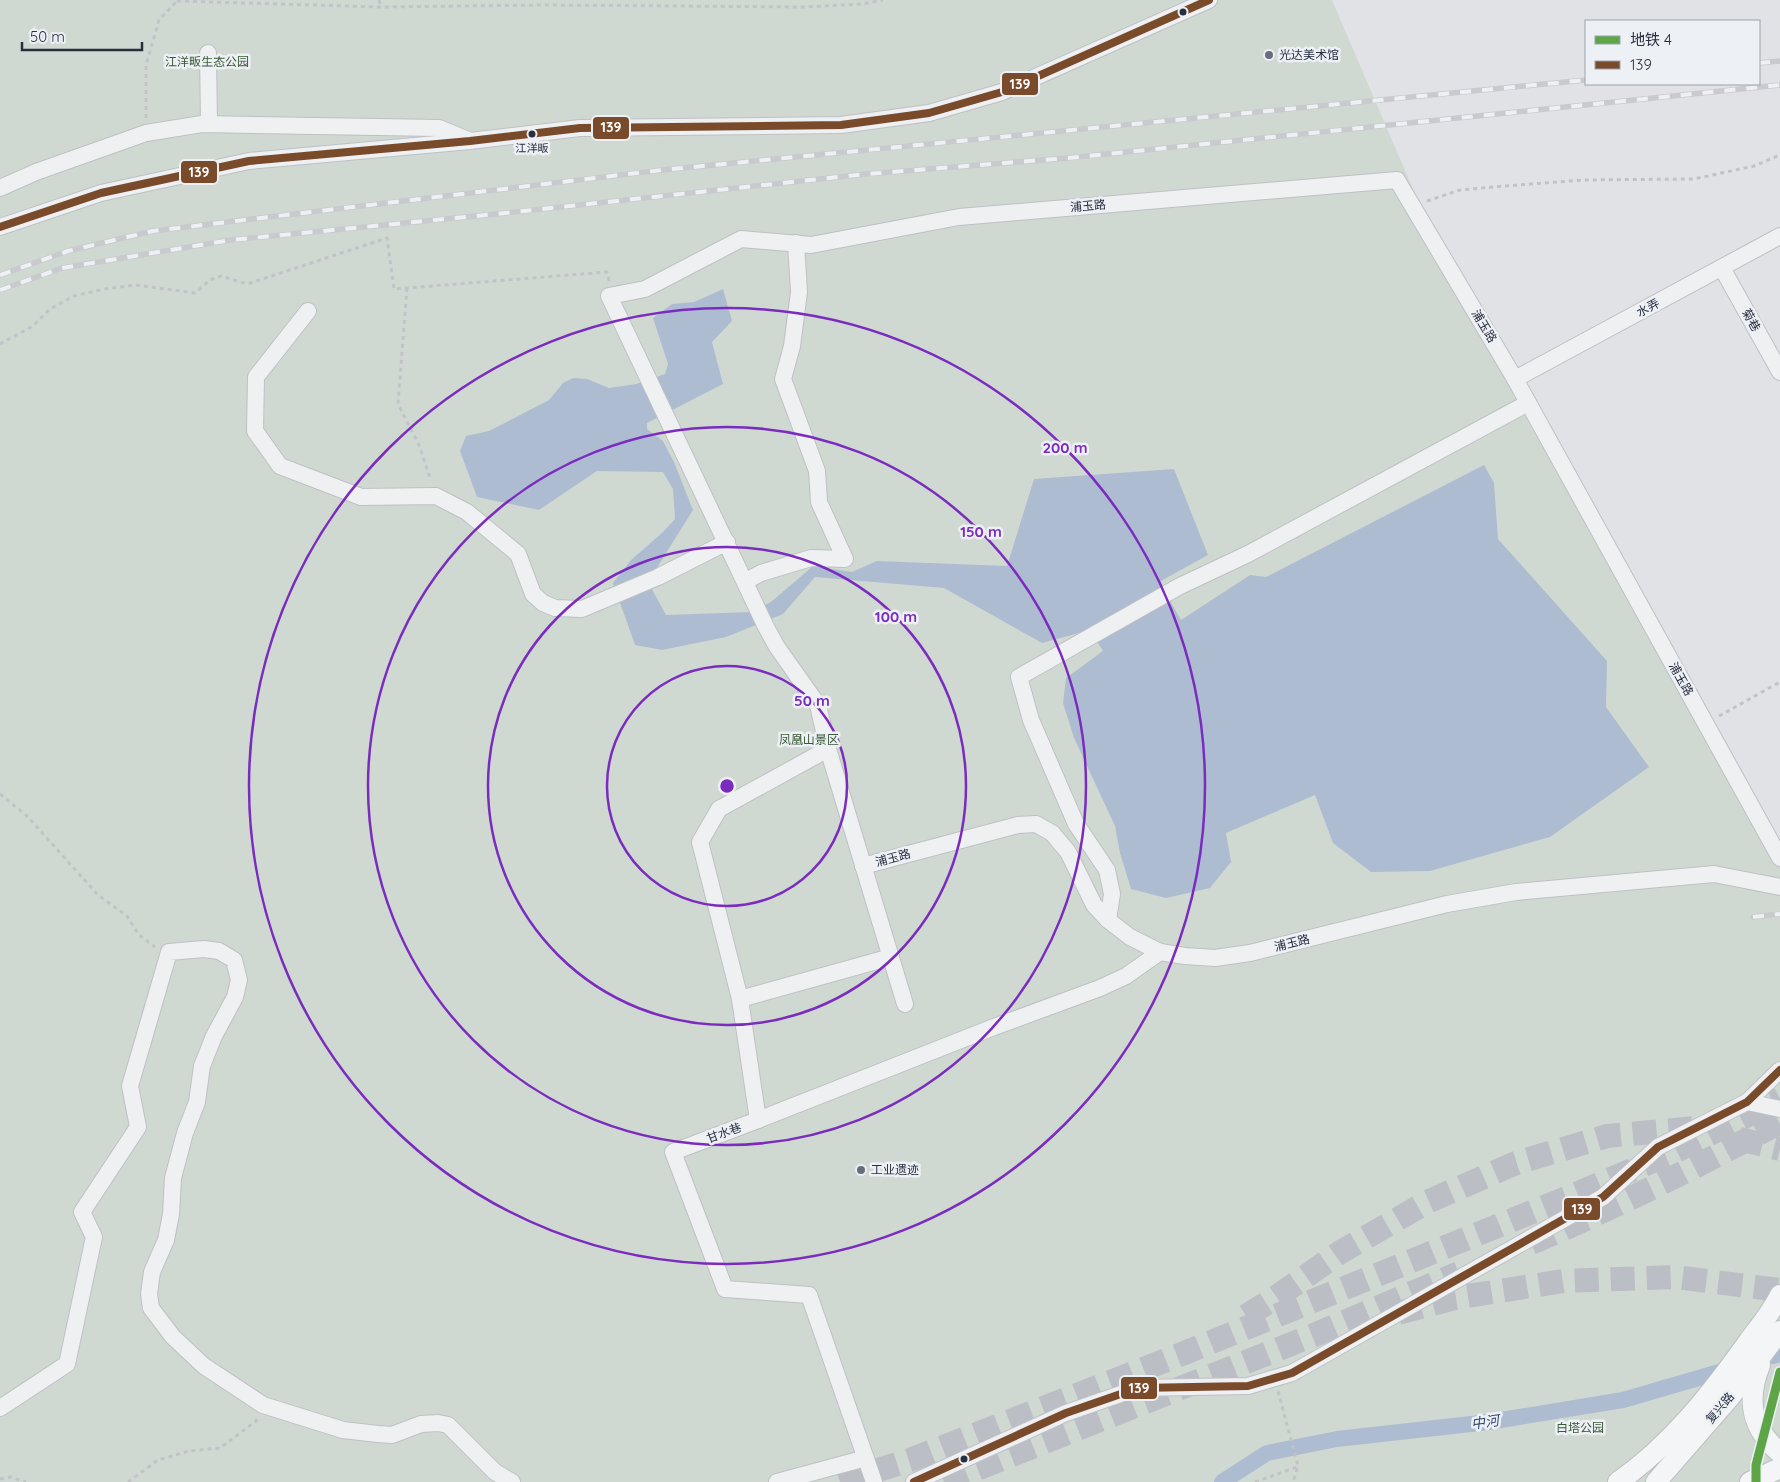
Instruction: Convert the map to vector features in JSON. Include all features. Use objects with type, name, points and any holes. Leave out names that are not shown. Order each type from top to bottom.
[{"type":"main road","points":[[1724,1390],[1777,1300]]},
{"type":"main road","name":"复兴路","points":[[1618,1482],[1635,1474],[1679,1429],[1724,1390],[1766,1349],[1780,1331]]},
{"type":"main road","points":[[1766,1349],[1754,1382],[1752,1401],[1755,1418],[1760,1430],[1771,1445],[1780,1453]]},
{"type":"main road","name":"复兴路","points":[[1656,1482],[1724,1390]]},
{"type":"main road","points":[[1750,1482],[1780,1468]]},
{"type":"street","points":[[0,227],[101,193],[249,160],[470,141],[580,128],[841,125],[928,113],[1002,92],[1209,0]]},
{"type":"street","points":[[208,53],[209,124]]},
{"type":"street","points":[[0,188],[36,172],[146,133],[209,124],[439,128],[470,141]]},
{"type":"street","name":"浦玉路","points":[[796,244],[811,244],[959,217],[1398,180],[1528,402],[1780,858]]},
{"type":"street","name":"水弄","points":[[1515,379],[1780,236]]},
{"type":"street","points":[[746,581],[761,573],[811,558],[845,559],[819,502],[817,471],[783,379],[792,346],[799,292],[796,244],[741,239],[645,289],[610,296],[746,581],[766,627],[777,647],[818,706],[828,749],[905,1004]]},
{"type":"street","name":"菊巷","points":[[1722,268],[1780,372]]},
{"type":"street","points":[[308,310],[256,377],[255,431],[280,466],[361,497],[436,496],[467,512],[518,554],[533,594],[543,603],[555,608],[582,609],[658,577],[727,542]]},
{"type":"street","points":[[1108,920],[1112,894],[1107,870],[1076,824],[1030,720],[1019,677],[1180,586],[1248,554],[1528,402]]},
{"type":"street","name":"甘水巷","points":[[828,749],[719,809],[700,842],[740,999],[758,1120],[673,1152],[726,1289],[809,1295],[874,1482]]},
{"type":"street","name":"浦玉路","points":[[863,866],[1018,825],[1036,824],[1052,834],[1068,852],[1094,905],[1108,920],[1130,937],[1160,952],[1215,958],[1250,953],[1448,904],[1516,892],[1714,874],[1780,886]]},
{"type":"street","points":[[0,1408],[67,1364],[94,1237],[82,1212],[138,1127],[130,1086],[169,952],[204,948],[219,951],[234,960],[239,980],[235,997],[214,1036],[202,1066],[197,1102],[185,1133],[173,1178],[171,1214],[166,1240],[152,1272],[149,1294],[151,1308],[173,1337],[204,1366],[262,1406],[343,1430],[378,1434],[392,1435],[421,1424],[438,1423],[448,1425],[495,1472],[512,1482]]},
{"type":"street","points":[[758,1120],[1100,988],[1126,976],[1160,952]]},
{"type":"street","points":[[740,999],[891,957]]},
{"type":"street","points":[[914,1482],[1066,1413],[1138,1388],[1248,1386],[1292,1373],[1603,1197],[1658,1147],[1747,1102],[1780,1070]]},
{"type":"street","points":[[1747,1102],[1780,1109]]},
{"type":"street","points":[[777,1482],[866,1458]]},
{"type":"path","points":[[146,133],[146,65],[159,20],[177,0],[381,7],[535,5],[804,7],[862,4],[883,0]]},
{"type":"path","points":[[379,0],[381,7]]},
{"type":"path","points":[[1413,206],[1460,190],[1583,180],[1694,179],[1754,166],[1780,154]]},
{"type":"path","points":[[0,344],[32,326],[50,310],[74,296],[104,289],[136,285],[195,293],[210,280],[221,276],[247,284],[387,238],[394,289],[607,272],[613,295]]},
{"type":"path","points":[[407,288],[398,404],[419,446],[436,496]]},
{"type":"path","points":[[1706,723],[1780,682]]},
{"type":"path","points":[[0,794],[27,816],[98,895],[127,916],[139,935],[157,948],[169,952]]},
{"type":"path","points":[[1278,1390],[1298,1466],[1293,1482]]},
{"type":"path","points":[[128,1482],[158,1460],[189,1451],[220,1448],[256,1421],[262,1406]]},
{"type":"path","points":[[1255,1482],[1298,1466]]},
{"type":"path","points":[[0,1479],[10,1477],[26,1482]]},
{"type":"green space","name":"凤凰山景区","points":[[0,0],[1332,0],[1430,229],[1780,848],[1780,1482],[0,1482]]},
{"type":"water","points":[[723,289],[732,321],[712,342],[723,384],[647,423],[647,429],[663,441],[674,462],[693,510],[648,582],[666,615],[751,612],[771,602],[813,566],[852,572],[877,561],[1007,566],[1034,479],[1174,469],[1208,555],[1159,582],[1181,620],[1250,575],[1266,577],[1484,465],[1494,483],[1498,539],[1607,661],[1606,707],[1649,767],[1550,837],[1430,871],[1371,872],[1333,843],[1315,795],[1226,833],[1231,862],[1210,888],[1166,898],[1131,889],[1120,853],[1115,826],[1074,738],[1063,703],[1066,678],[1103,651],[1090,630],[1042,643],[944,588],[815,577],[783,614],[726,637],[662,650],[635,645],[613,583],[631,560],[675,519],[673,489],[663,472],[597,471],[539,510],[477,497],[460,451],[466,436],[489,431],[549,400],[563,383],[573,378],[587,379],[609,388],[636,384],[665,374],[668,364],[653,318],[672,304],[694,302]]},
{"type":"waterway","name":"中河","points":[[1773,1356],[1780,1354]]},
{"type":"waterway","name":"中河","points":[[1222,1482],[1267,1453],[1337,1439],[1489,1422],[1623,1400],[1733,1368]]},
{"type":"tunnel","points":[[840,1482],[910,1460],[1182,1354],[1569,1197],[1674,1152],[1780,1099]]},
{"type":"tunnel","points":[[1531,1243],[1657,1186],[1780,1122]]},
{"type":"tunnel","points":[[1246,1316],[1339,1253],[1427,1202],[1516,1163],[1607,1136],[1696,1128],[1704,1130]]},
{"type":"tunnel","points":[[1739,1139],[1780,1149]]},
{"type":"tunnel","points":[[944,1482],[1314,1335],[1459,1273]]},
{"type":"tunnel","points":[[1398,1313],[1455,1298],[1563,1281],[1675,1277],[1780,1290]]},
{"type":"railway","points":[[1760,63],[1780,61]]},
{"type":"railway","points":[[0,275],[68,251],[153,231],[662,170],[1585,80]]},
{"type":"railway","points":[[0,290],[62,268],[231,240],[496,214],[866,174],[1068,158],[1780,85]]},
{"type":"railway","points":[[1753,917],[1780,914]]},
{"type":"metro line","name":"4","points":[[1756,1482],[1756,1465],[1780,1372]]},
{"type":"transit line","name":"139","points":[[0,227],[101,193],[249,161],[470,141],[580,128],[841,125],[929,113],[1002,92],[1209,0]]},
{"type":"transit line","name":"139","points":[[914,1482],[1066,1413],[1138,1388],[1248,1386],[1292,1373],[1603,1197],[1658,1147],[1747,1102],[1780,1070]]},
{"type":"place","name":"光达美术馆","points":[[1269,55]]},
{"type":"place","name":"江洋畈","points":[[532,134]]},
{"type":"place","name":"工业遗迹","points":[[861,1170]]},
{"type":"park label","name":"江洋畈生态公园","points":[[207,62]]},
{"type":"park label","name":"白塔公园","points":[[1580,1428]]}]
